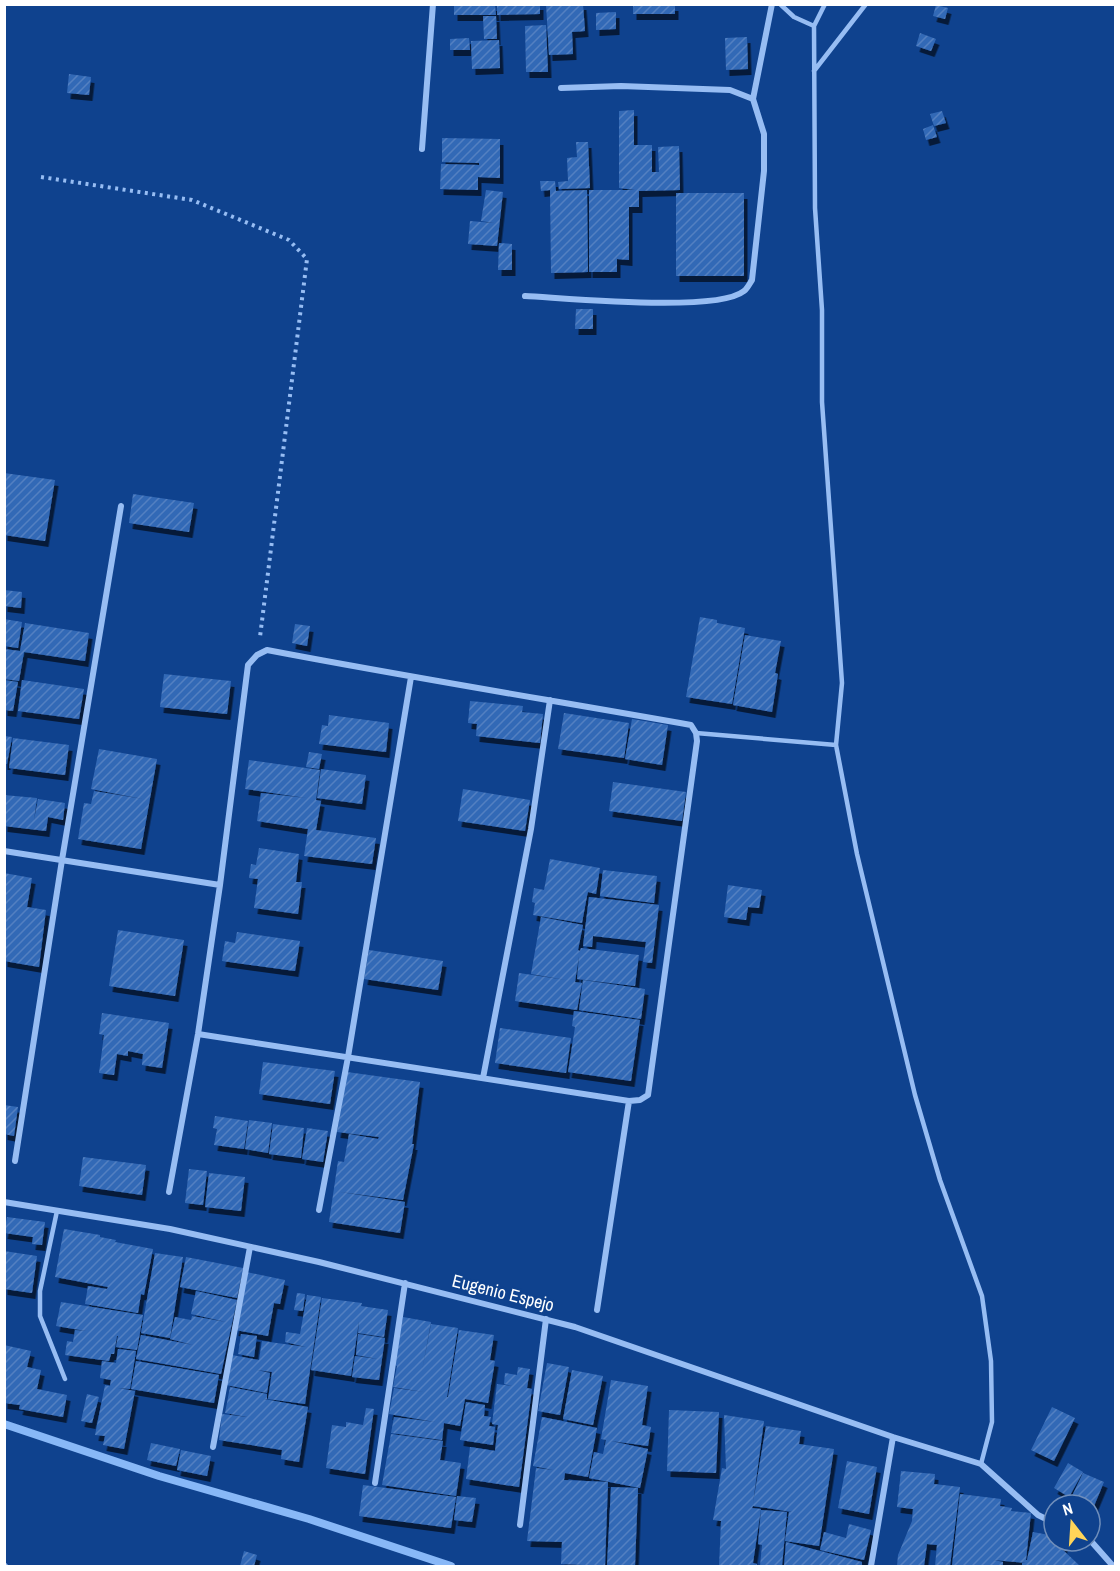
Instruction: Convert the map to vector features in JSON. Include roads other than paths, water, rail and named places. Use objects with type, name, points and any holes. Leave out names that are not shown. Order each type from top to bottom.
[{"type":"street","points":[[422,149],[433,4]]},
{"type":"street","points":[[525,296],[654,303],[712,301],[746,291],[752,280],[764,171],[764,134],[753,99],[772,4]]},
{"type":"street","points":[[561,87],[621,86],[730,90],[753,99]]},
{"type":"street","points":[[15,1161],[121,506]]},
{"type":"street","points":[[170,1192],[198,1034],[248,665],[257,655],[267,650],[691,725],[696,733],[697,741],[648,1095],[640,1100],[629,1101],[198,1034]]},
{"type":"street","points":[[319,1210],[348,1057],[411,677]]},
{"type":"street","points":[[483,1077],[531,829],[550,700]]},
{"type":"street","points":[[4,851],[220,885]]},
{"type":"street","points":[[597,1310],[629,1101]]},
{"type":"street","name":"Eugenio Espejo","points":[[4,1202],[170,1229],[405,1283],[546,1319],[592,1332],[893,1437],[981,1464]]},
{"type":"street","points":[[213,1447],[250,1247]]},
{"type":"street","points":[[375,1483],[405,1283]]},
{"type":"street","points":[[520,1525],[546,1319]]},
{"type":"street","points":[[871,1566],[893,1437]]},
{"type":"street","points":[[981,1464],[1042,1517]]},
{"type":"street","points":[[1102,1553],[1113,1566]]},
{"type":"lane","points":[[780,4],[794,17],[814,26]]},
{"type":"lane","points":[[825,4],[814,26],[815,208],[822,310],[822,402],[842,683],[836,744],[856,854],[915,1095],[940,1180],[982,1296],[991,1361],[992,1422],[981,1464]]},
{"type":"lane","points":[[814,71],[866,4]]},
{"type":"lane","points":[[696,733],[836,744]]},
{"type":"lane","points":[[57,1211],[40,1291],[40,1316],[65,1379]]},
{"type":"waterway","points":[[4,1424],[159,1476],[309,1519],[451,1566]]}]
